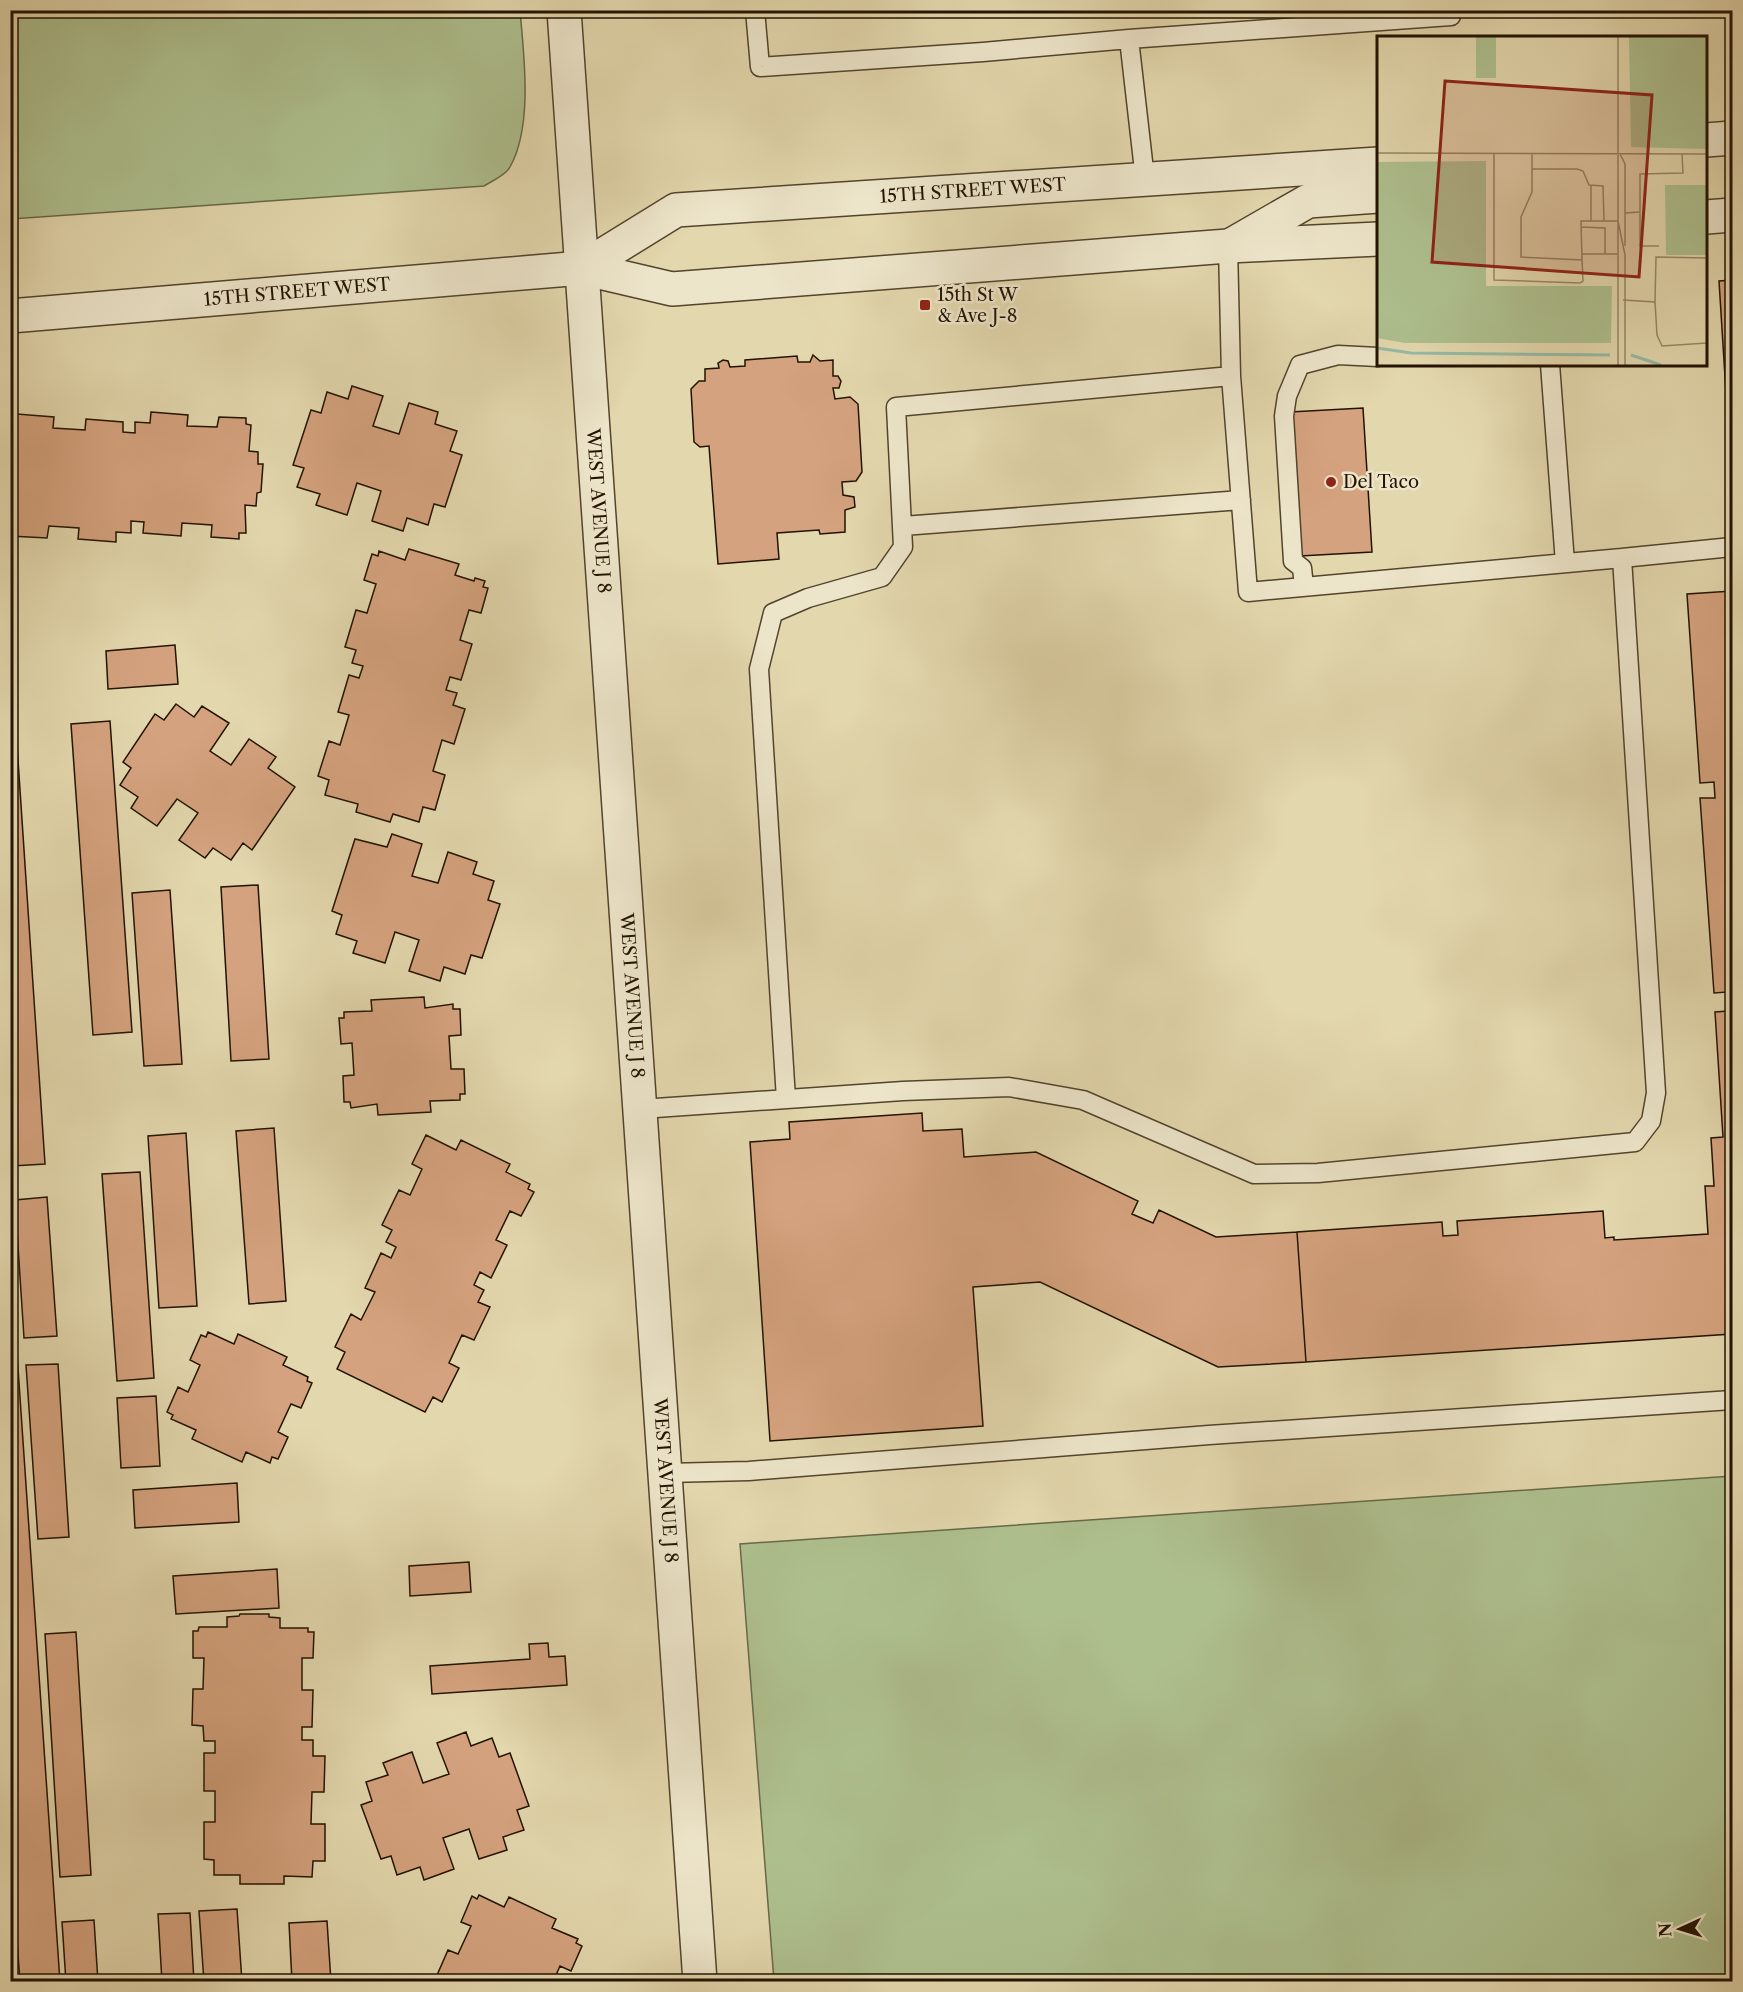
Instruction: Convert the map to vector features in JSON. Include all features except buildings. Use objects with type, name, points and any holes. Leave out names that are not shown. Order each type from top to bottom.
[{"type":"street","name":"WEST AVENUE J 8","points":[[564,10],[667,1473],[700,1982]]},
{"type":"street","points":[[1707,140],[1732,138]]},
{"type":"street","name":"15TH STREET WEST","points":[[582,268],[676,210],[1377,164]]},
{"type":"street","points":[[1228,246],[1308,201],[1377,196]]},
{"type":"street","points":[[1707,217],[1732,215]]},
{"type":"street","name":"15TH STREET WEST","points":[[10,316],[582,268],[672,290],[1228,246],[1377,239]]},
{"type":"lane","points":[[755,10],[760,67],[1370,23],[1451,16],[1451,10]]},
{"type":"lane","points":[[1129,39],[1145,179]]},
{"type":"lane","points":[[1228,246],[1231,376],[1248,592],[1732,547]]},
{"type":"lane","points":[[1304,587],[1302,568],[1293,561],[1284,416],[1287,396],[1300,364],[1338,355],[1377,357]]},
{"type":"lane","points":[[1550,366],[1565,563]]},
{"type":"lane","points":[[786,1099],[759,669],[773,613],[808,598],[882,577],[903,547],[896,407],[1231,376]]},
{"type":"lane","points":[[903,526],[1241,501]]},
{"type":"lane","points":[[641,1109],[1009,1087],[1083,1100],[1254,1174],[1318,1173],[1635,1142],[1651,1121],[1656,1093],[1622,558]]},
{"type":"lane","points":[[667,1473],[749,1471],[1221,1434],[1732,1400]]},
{"type":"green space","points":[[11,10],[520,11],[525,90],[522,132],[508,170],[484,186],[11,219]]},
{"type":"green space","points":[[1732,1476],[1732,1981],[774,1981],[740,1544]]},
{"type":"place","name":"15th St W & Ave J-8","points":[[925,305]]},
{"type":"place","name":"Del Taco","points":[[1331,482]]}]
